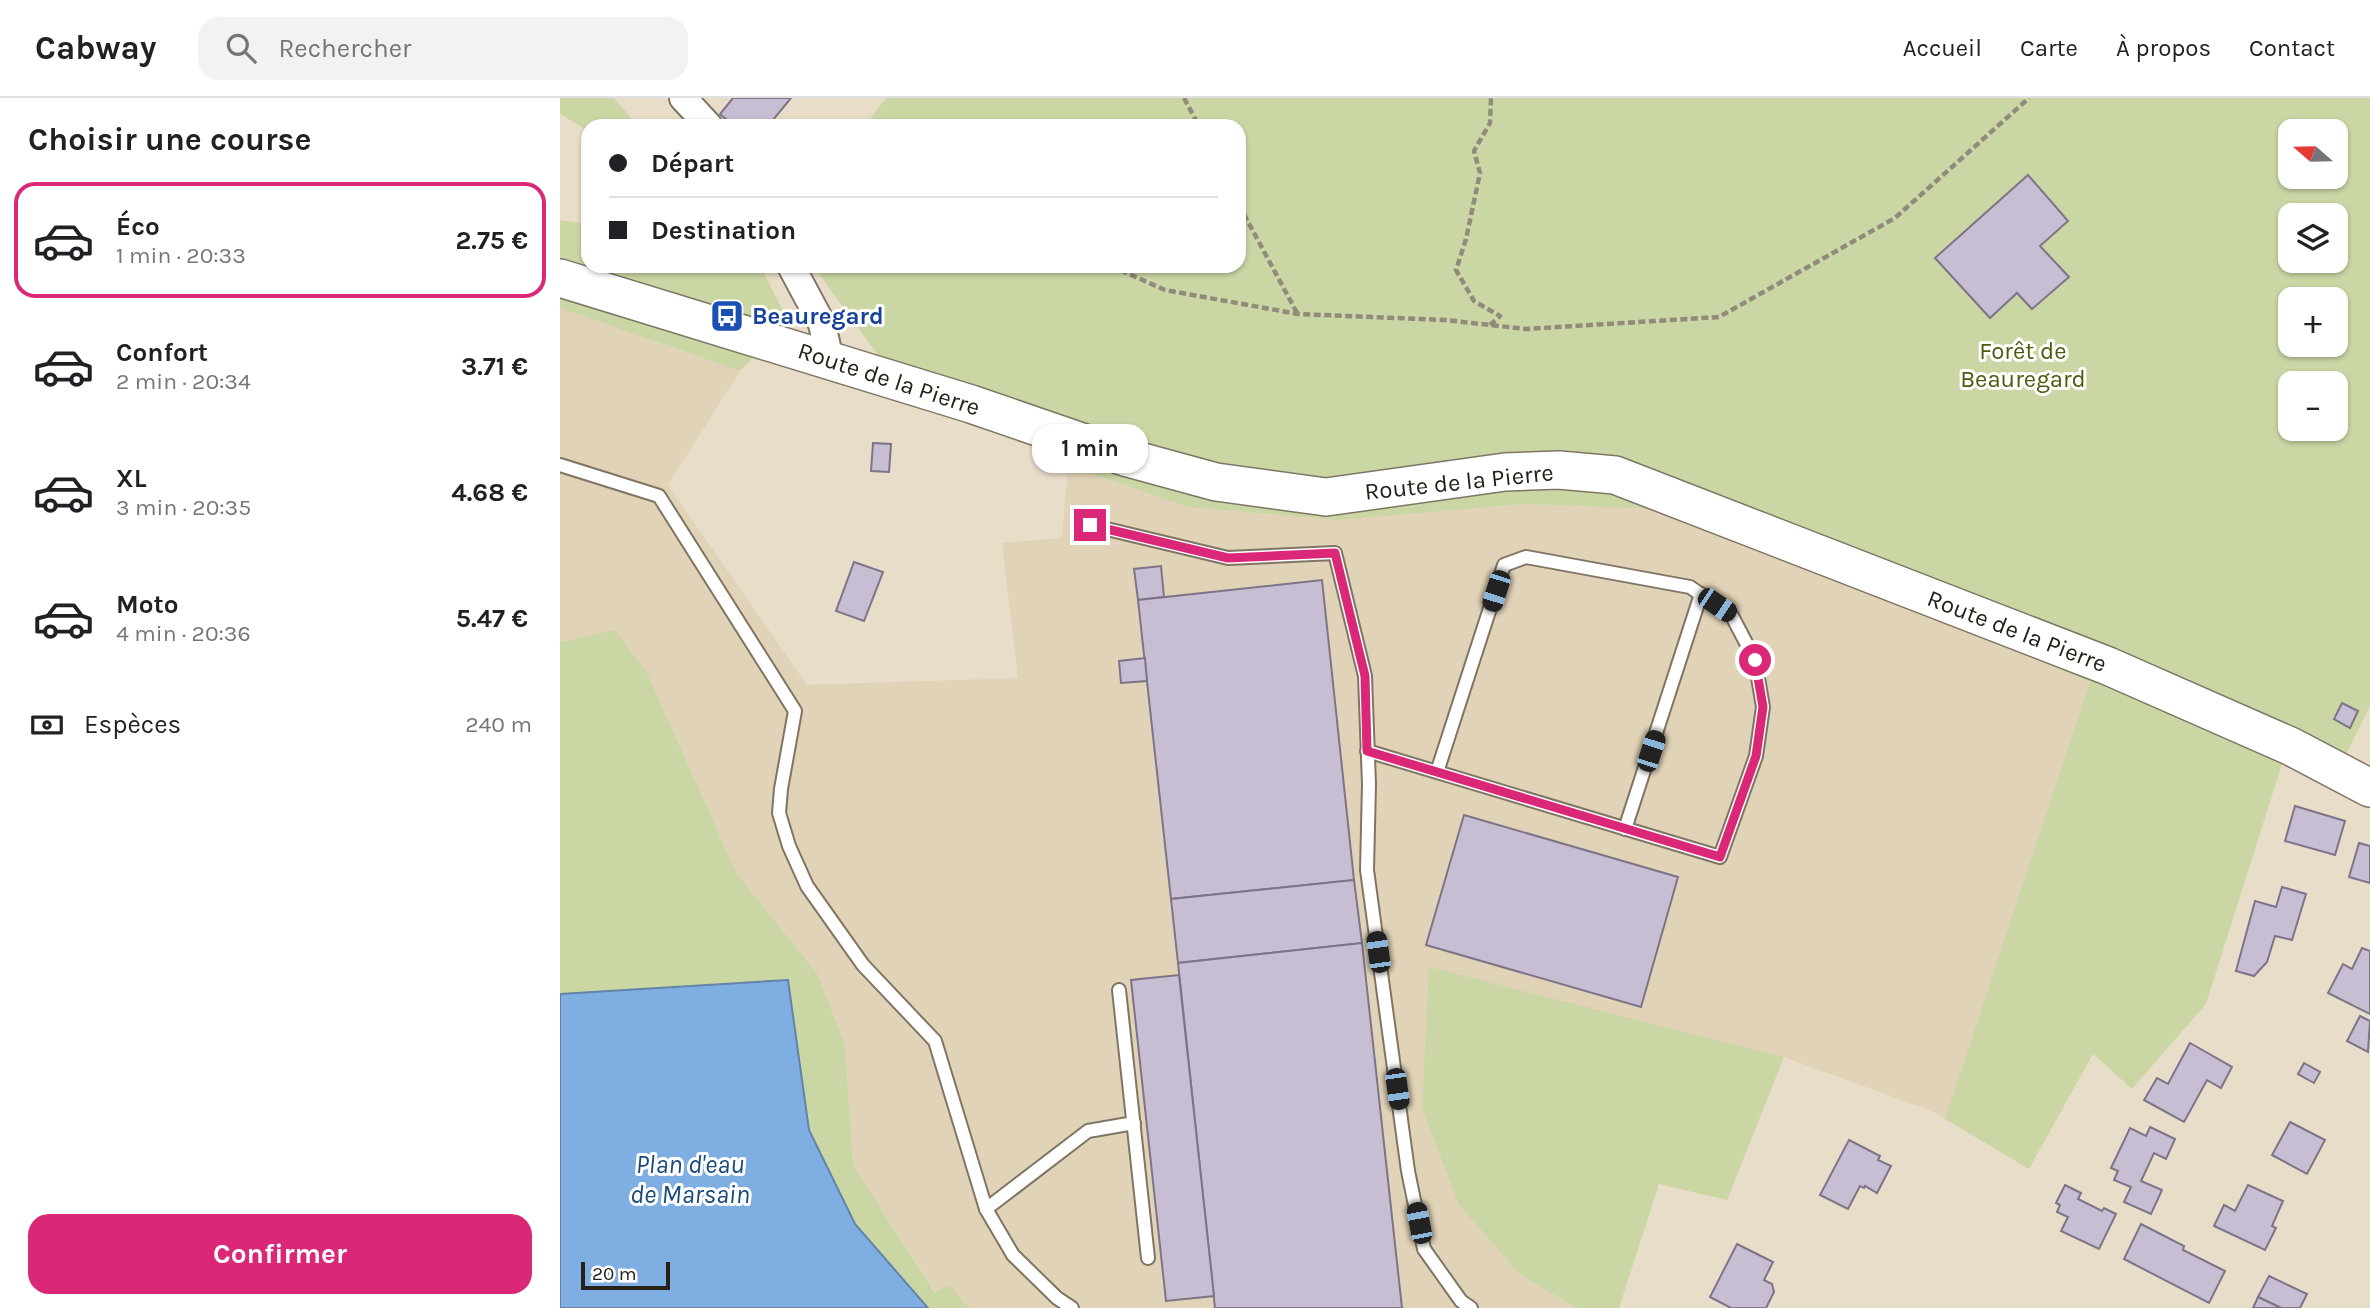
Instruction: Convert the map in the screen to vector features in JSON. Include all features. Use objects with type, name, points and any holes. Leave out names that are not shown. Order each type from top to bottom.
[{"type":"street","points":[[683,98],[702,119]]},
{"type":"street","points":[[795,273],[822,324],[830,360]]},
{"type":"street","name":"Route de la Pierre","points":[[560,278],[971,404],[1128,458],[1216,482],[1326,497],[1504,472],[1559,470],[1615,475],[2108,666],[2290,746],[2370,788]]},
{"type":"lane","points":[[560,465],[659,496],[795,712],[779,813],[789,846],[807,886],[863,965],[935,1041],[986,1209],[1013,1255],[1056,1297],[1072,1308]]},
{"type":"lane","points":[[1090,525],[1228,558],[1335,553],[1365,676],[1369,784],[1367,870],[1408,1171],[1424,1249],[1463,1305]]},
{"type":"lane","points":[[1367,751],[1720,857],[1756,756],[1763,707],[1755,660],[1732,616],[1690,587],[1527,556],[1504,565],[1437,772]]},
{"type":"lane","points":[[1625,828],[1701,594]]},
{"type":"lane","points":[[1119,990],[1148,1258]]},
{"type":"lane","points":[[986,1209],[1088,1131],[1134,1123]]},
{"type":"path","points":[[1184,98],[1195,119]]},
{"type":"path","points":[[1490,325],[1500,316],[1474,301],[1456,270],[1466,239],[1479,173],[1475,151],[1490,123],[1491,98]]},
{"type":"path","points":[[1127,273],[1165,290],[1298,314],[1445,320],[1525,330],[1719,317],[1895,218],[2029,98]]},
{"type":"path","points":[[1246,218],[1298,314]]},
{"type":"shaded area","points":[[560,308],[740,371],[668,485],[807,685],[1018,678],[1002,543],[1062,538],[1068,466],[1189,507],[1522,504],[1653,509],[1845,581],[2091,682],[1945,1119],[1934,1112],[1784,1057],[1522,1276],[1577,1308],[972,1308],[964,1303],[950,1285],[936,1293],[853,1165],[845,1044],[817,973],[737,874],[647,673],[560,642]]},
{"type":"green space","points":[[560,98],[614,98],[632,119],[581,119],[581,127],[560,114]]},
{"type":"green space","name":"Forêt de Beauregard","points":[[886,98],[2370,98],[2370,706],[2344,759],[2293,729],[2206,1004],[2132,1089],[2093,1054],[2029,1169],[1945,1119],[2090,682],[1845,581],[1653,509],[1522,504],[1338,520],[1189,507],[1068,466],[1075,429],[883,362],[818,273],[1246,273],[1246,119],[870,119]]},
{"type":"green space","points":[[560,220],[581,223],[581,273],[764,273],[788,321],[740,371],[560,308]]},
{"type":"green space","points":[[615,630],[647,673],[737,874],[817,973],[845,1044],[853,1165],[935,1293],[950,1285],[964,1303],[972,1308],[928,1308],[855,1224],[809,1130],[788,980],[560,994],[560,642]]},
{"type":"green space","points":[[1429,967],[1784,1057],[1727,1200],[1659,1184],[1619,1308],[1577,1308],[1522,1276],[1459,1205],[1422,1108]]},
{"type":"water","name":"Plan d'eau de Marsain","points":[[788,980],[809,1130],[855,1224],[928,1308],[560,1308],[560,994]]},
{"type":"building","points":[[733,98],[791,98],[774,119],[726,119],[720,114]]},
{"type":"building","points":[[2028,175],[2068,221],[2040,246],[2069,277],[2032,309],[2017,293],[1990,318],[1935,258]]},
{"type":"building","points":[[873,443],[891,444],[889,472],[871,471]]},
{"type":"building","points":[[854,562],[883,572],[864,621],[836,611]]},
{"type":"building","points":[[1161,566],[1164,597],[1138,600],[1134,569]]},
{"type":"building","points":[[1322,580],[1354,880],[1171,899],[1138,600]]},
{"type":"building","points":[[1145,658],[1147,681],[1121,683],[1119,661]]},
{"type":"building","points":[[2342,703],[2358,711],[2350,728],[2334,719]]},
{"type":"building","points":[[2295,806],[2345,821],[2335,855],[2285,841]]},
{"type":"building","points":[[1464,815],[1678,877],[1641,1007],[1426,945]]},
{"type":"building","points":[[2359,843],[2370,846],[2370,883],[2349,877]]},
{"type":"building","points":[[1354,880],[1362,943],[1178,963],[1171,899]]},
{"type":"building","points":[[2282,887],[2306,894],[2292,940],[2275,936],[2267,962],[2254,976],[2236,971],[2255,901],[2276,907]]},
{"type":"building","points":[[1362,943],[1402,1308],[1215,1308],[1178,963]]},
{"type":"building","points":[[2362,948],[2370,951],[2370,1014],[2328,993],[2343,964],[2352,969]]},
{"type":"building","points":[[1179,975],[1214,1296],[1166,1301],[1131,980]]},
{"type":"building","points":[[2360,1016],[2370,1021],[2368,1052],[2347,1041]]},
{"type":"building","points":[[2190,1043],[2232,1067],[2221,1088],[2207,1080],[2184,1122],[2144,1100],[2157,1078],[2168,1084]]},
{"type":"building","points":[[2304,1063],[2320,1072],[2314,1083],[2298,1074]]},
{"type":"building","points":[[2290,1122],[2325,1140],[2307,1174],[2272,1155]]},
{"type":"building","points":[[2150,1127],[2175,1139],[2166,1159],[2154,1153],[2141,1181],[2162,1190],[2151,1214],[2124,1202],[2131,1187],[2114,1180],[2118,1171],[2111,1168],[2130,1128],[2146,1136]]},
{"type":"building","points":[[1849,1140],[1880,1156],[1878,1160],[1891,1166],[1877,1193],[1860,1186],[1848,1209],[1820,1195]]},
{"type":"building","points":[[2065,1185],[2081,1193],[2078,1199],[2102,1211],[2104,1208],[2116,1214],[2099,1249],[2061,1231],[2068,1217],[2057,1212],[2060,1205],[2056,1203]]},
{"type":"building","points":[[2248,1185],[2283,1201],[2272,1226],[2276,1228],[2265,1250],[2214,1226],[2224,1205],[2235,1211]]},
{"type":"building","points":[[2141,1224],[2184,1246],[2183,1250],[2225,1271],[2209,1303],[2124,1259]]},
{"type":"building","points":[[1737,1244],[1773,1262],[1764,1280],[1772,1284],[1774,1292],[1766,1308],[1731,1308],[1710,1297]]},
{"type":"building","points":[[2269,1276],[2307,1294],[2300,1308],[2281,1308],[2258,1297]]},
{"type":"building","points":[[2258,1297],[2281,1308],[2253,1308]]},
{"type":"place","name":"Beauregard","points":[[727,316]]},
{"type":"route","points":[[1090,525],[1228,558],[1335,553],[1365,676],[1367,751],[1720,857],[1756,756],[1763,707],[1755,660]]}]
